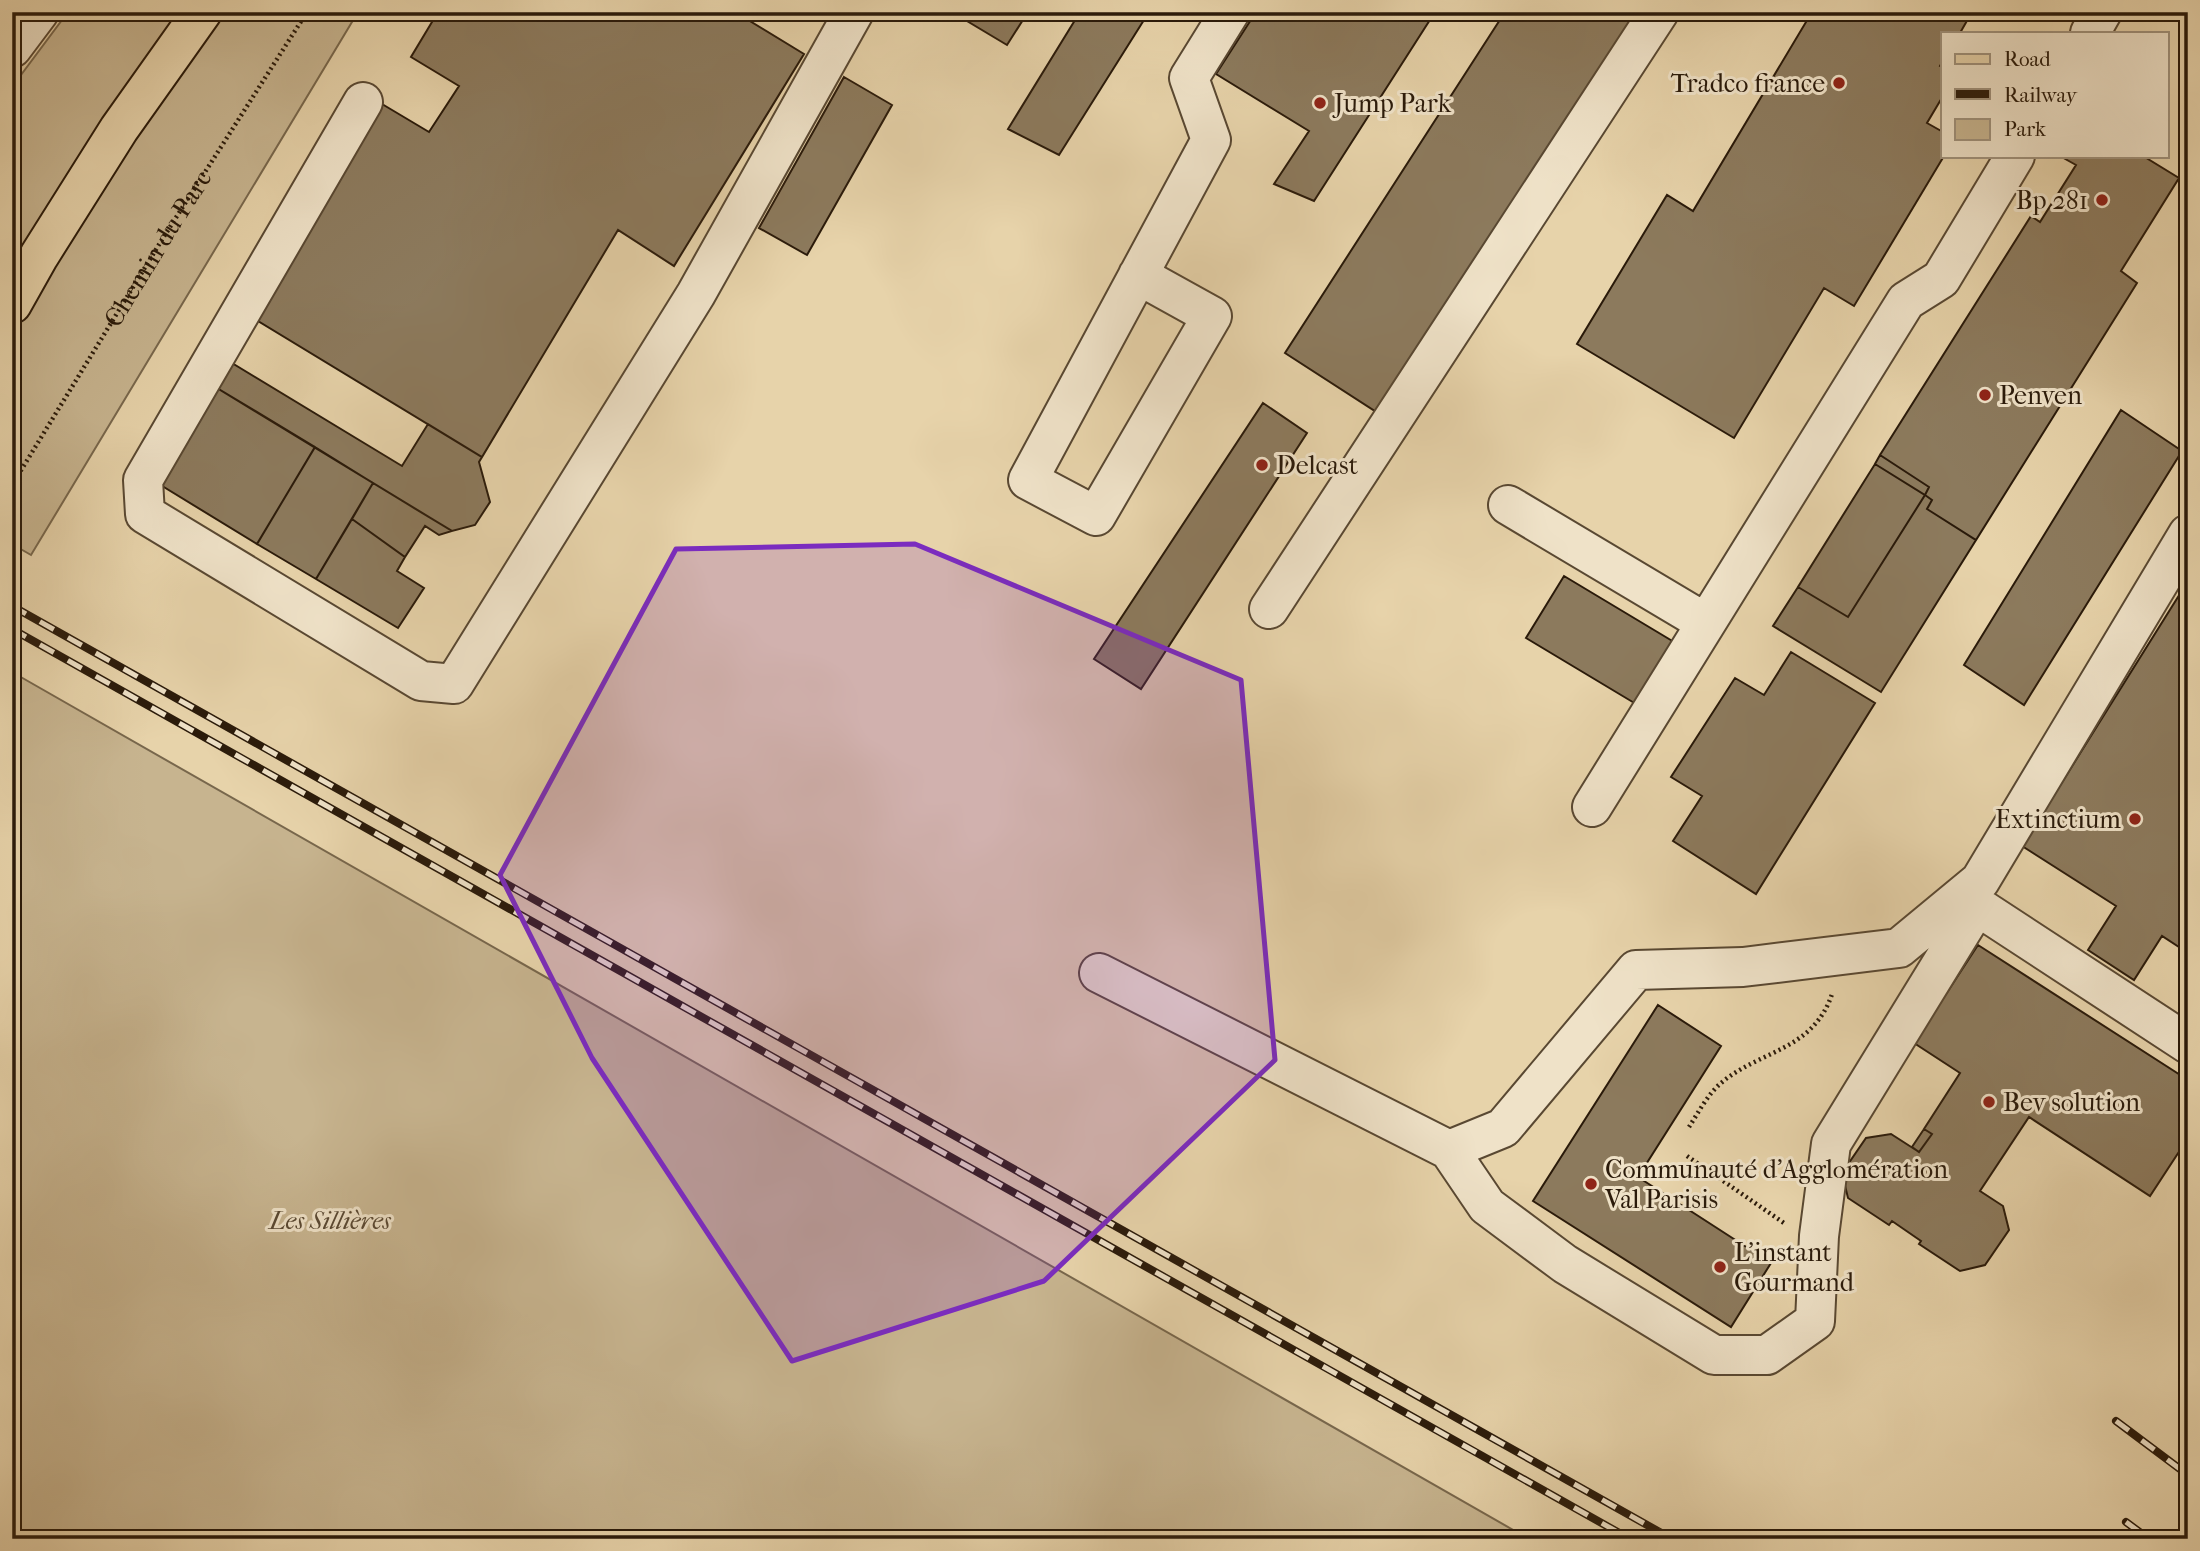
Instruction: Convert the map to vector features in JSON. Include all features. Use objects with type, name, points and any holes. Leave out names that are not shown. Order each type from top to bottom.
[{"type":"main road","points":[[12,304],[119,129],[202,12]]},
{"type":"lane","points":[[12,48],[39,12]]},
{"type":"lane","points":[[363,103],[143,480],[145,514],[421,681],[454,684],[696,293],[854,12]]},
{"type":"lane","points":[[1138,275],[1212,316],[1096,516],[1028,480],[1138,275],[1211,140],[1189,78],[1230,12]]},
{"type":"lane","points":[[1269,609],[1659,12]]},
{"type":"lane","points":[[2091,32],[2102,12]]},
{"type":"lane","points":[[1592,807],[1906,300],[1941,279],[2014,158]]},
{"type":"lane","points":[[1508,505],[1706,623]]},
{"type":"lane","points":[[1449,1150],[1503,1128],[1636,970],[1743,967],[1899,948],[1980,881],[2188,534]]},
{"type":"lane","points":[[1099,973],[1449,1150],[1487,1206],[1565,1264],[1714,1355],[1767,1355],[1815,1321],[1818,1244],[1831,1144],[1977,906],[2188,1044]]},
{"type":"path","name":"Chemin du Parc","points":[[12,485],[163,238],[307,12]]},
{"type":"path","points":[[2168,12],[2188,26]]},
{"type":"path","points":[[1689,1127],[1718,1085],[1732,1074],[1796,1042],[1826,1012],[1845,955]]},
{"type":"path","points":[[1687,1156],[1818,1244]]},
{"type":"highlighted area","points":[[915,544],[1241,680],[1275,1060],[1044,1281],[792,1361],[592,1058],[500,875],[676,549]]},
{"type":"green space","points":[[68,12],[358,12],[31,555],[12,544],[12,87]]},
{"type":"green space","name":"Les Sillières","points":[[12,672],[1529,1539],[12,1539]]},
{"type":"building","points":[[438,12],[735,12],[804,54],[674,266],[618,230],[482,457],[253,318],[382,104],[429,132],[459,86],[411,57]]},
{"type":"building","points":[[952,12],[1028,12],[1007,45]]},
{"type":"building","points":[[1080,12],[1149,12],[1059,155],[1008,129]]},
{"type":"building","name":"Jump Park","points":[[1256,12],[1435,12],[1314,201],[1274,184],[1309,131],[1216,74]]},
{"type":"building","points":[[1505,12],[1636,12],[1378,413],[1285,353]]},
{"type":"building","points":[[1812,12],[1972,12],[1961,32],[1941,32],[1941,99],[1927,123],[1941,131],[1943,158],[1854,306],[1824,288],[1734,438],[1577,344],[1667,195],[1693,211]]},
{"type":"building","points":[[844,77],[892,105],[807,255],[759,228]]},
{"type":"building","points":[[2064,158],[2146,158],[2179,178],[2121,271],[2137,283],[1976,540],[1927,509],[1932,500],[1925,495],[1929,487],[1880,455],[2031,216],[2040,222],[2076,165]]},
{"type":"building","points":[[227,360],[402,466],[428,424],[482,457],[479,462],[490,502],[475,525],[452,531],[212,385]]},
{"type":"building","points":[[212,385],[315,447],[257,544],[154,481]]},
{"type":"building","points":[[1263,403],[1307,433],[1141,689],[1094,659]]},
{"type":"building","points":[[2121,410],[2182,451],[2024,705],[1964,665]]},
{"type":"building","points":[[315,447],[373,483],[316,579],[257,544]]},
{"type":"building","points":[[1880,455],[1929,487],[1925,495],[1875,464]]},
{"type":"building","points":[[1875,464],[1925,495],[1848,617],[1798,587]]},
{"type":"building","points":[[373,483],[452,531],[439,535],[425,526],[405,557],[352,519]]},
{"type":"building","points":[[1925,495],[1932,500],[1927,509],[1976,540],[1881,692],[1773,626],[1798,587],[1848,617]]},
{"type":"building","points":[[352,519],[405,557],[397,571],[424,588],[398,628],[316,579]]},
{"type":"building","points":[[1564,576],[1674,642],[1636,704],[1526,638]]},
{"type":"building","points":[[2188,581],[2188,953],[2162,936],[2134,980],[2088,950],[2116,906],[2022,846]]},
{"type":"building","points":[[1791,652],[1875,703],[1756,894],[1673,841],[1702,796],[1671,777],[1735,678],[1764,695]]},
{"type":"building","points":[[1978,945],[2188,1080],[2188,1138],[2150,1196],[2029,1117],[1980,1191],[2003,1206],[2009,1230],[1985,1265],[1960,1271],[1919,1244],[1921,1241],[1892,1221],[1889,1225],[1848,1198],[1842,1173],[1866,1138],[1891,1134],[1919,1152],[1932,1134],[1924,1129],[1960,1073],[1914,1043]]},
{"type":"building","points":[[1658,1005],[1721,1046],[1638,1177],[1771,1263],[1731,1327],[1533,1201]]},
{"type":"building","points":[[1924,1129],[1932,1134],[1919,1152],[1912,1147]]},
{"type":"railway","points":[[12,606],[1672,1539]]},
{"type":"railway","points":[[12,629],[1630,1539]]},
{"type":"railway","points":[[2116,1421],[2188,1475]]},
{"type":"railway","points":[[2126,1522],[2149,1539]]},
{"type":"place","name":"Tradco france","points":[[1839,83]]},
{"type":"place","name":"Jump Park","points":[[1320,103]]},
{"type":"place","name":"Bp 281","points":[[2102,200]]},
{"type":"place","name":"Penven","points":[[1985,395]]},
{"type":"place","name":"Delcast","points":[[1262,465]]},
{"type":"place","name":"Extinctium","points":[[2135,819]]},
{"type":"place","name":"Bev solution","points":[[1989,1102]]},
{"type":"place","name":"Communauté d'Agglomération Val Parisis","points":[[1591,1184]]},
{"type":"place","name":"L'instant Gourmand","points":[[1720,1267]]}]
